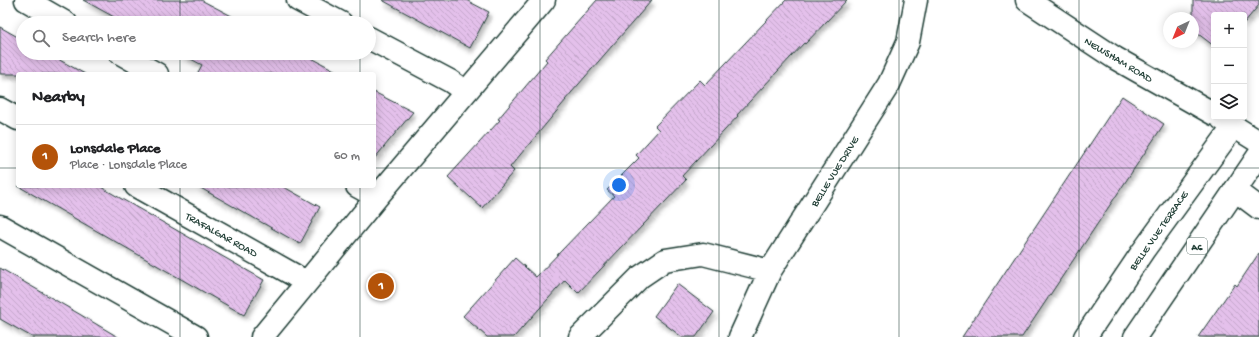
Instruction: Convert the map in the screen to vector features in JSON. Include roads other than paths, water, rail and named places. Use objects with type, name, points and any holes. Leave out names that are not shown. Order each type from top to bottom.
[{"type":"street","points":[[26,0],[54,16]]},
{"type":"street","points":[[298,0],[328,16]]},
{"type":"street","points":[[262,337],[376,197],[544,0]]},
{"type":"street","name":"BELLE VUE DRIVE","points":[[740,337],[770,271],[889,84],[908,42],[916,0]]},
{"type":"street","name":"NEWSHAM ROAD","points":[[1027,0],[1116,58],[1211,112]]},
{"type":"street","points":[[376,42],[450,81],[466,92]]},
{"type":"street","points":[[132,60],[153,72]]},
{"type":"street","points":[[0,109],[16,118]]},
{"type":"street","points":[[1227,121],[1259,142]]},
{"type":"street","name":"BELLE VUE TERRACE","points":[[1085,337],[1143,251],[1227,121]]},
{"type":"street","name":"A6","points":[[1135,337],[1259,155]]},
{"type":"street","name":"TRAFALGAR ROAD","points":[[140,188],[306,283]]},
{"type":"street","points":[[360,188],[376,197]]},
{"type":"street","points":[[1235,190],[1259,208]]},
{"type":"street","points":[[0,226],[196,337]]},
{"type":"street","points":[[580,337],[640,277],[665,260],[703,254],[770,271]]},
{"type":"place","name":"Lonsdale Place","points":[[381,286]]}]
